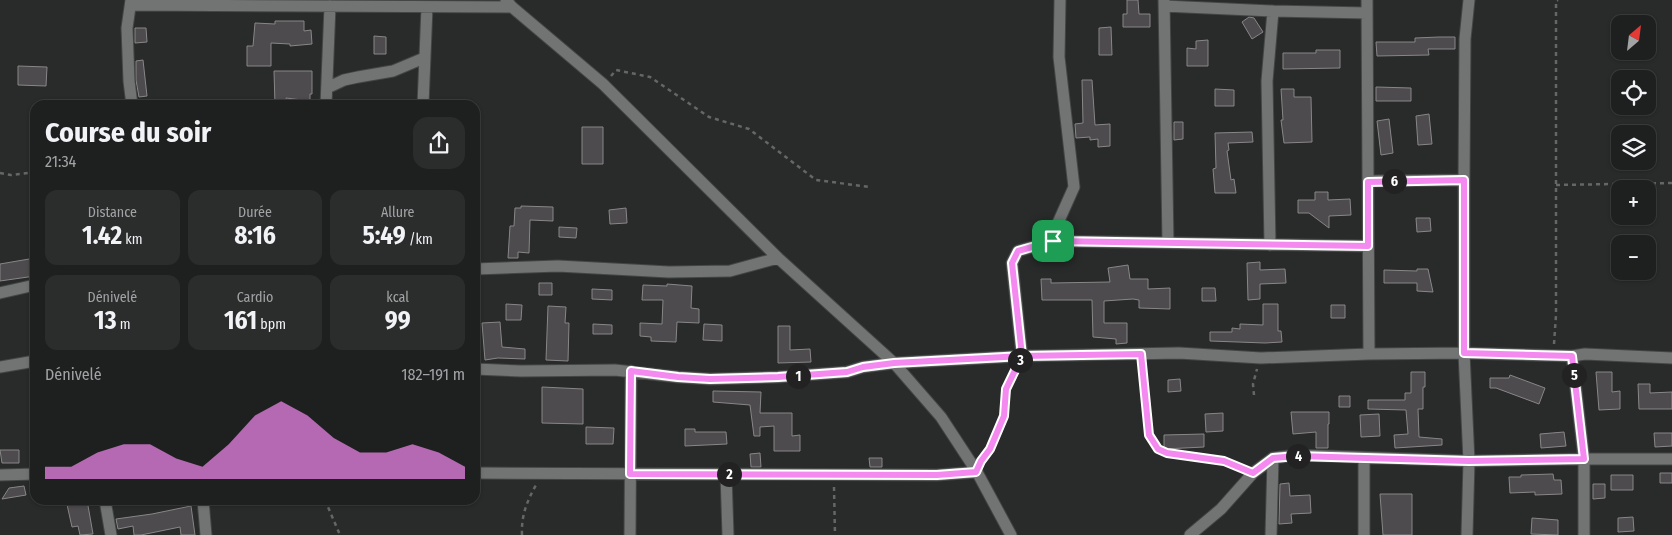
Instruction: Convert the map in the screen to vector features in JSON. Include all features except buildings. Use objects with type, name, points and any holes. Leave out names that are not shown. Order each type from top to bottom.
[{"type":"street","points":[[1053,241],[1057,226],[1074,187],[1059,57],[1060,0]]},
{"type":"street","points":[[1367,0],[1369,354]]},
{"type":"street","points":[[1468,535],[1469,461],[1464,353],[1464,180],[1465,48],[1469,0]]},
{"type":"street","points":[[131,100],[127,28],[131,2],[427,7],[509,4],[603,84],[778,258],[894,363],[941,417],[976,472],[1011,535]]},
{"type":"street","points":[[1168,243],[1164,3],[1272,11],[1367,13]]},
{"type":"street","points":[[326,100],[330,6]]},
{"type":"street","points":[[423,100],[427,7]]},
{"type":"street","points":[[1270,244],[1267,81],[1272,11]]},
{"type":"street","points":[[327,88],[344,80],[393,71],[424,58]]},
{"type":"street","points":[[1368,182],[1464,180]]},
{"type":"street","points":[[1022,356],[1012,263],[1018,251],[1053,241],[1368,246]]},
{"type":"street","points":[[480,269],[558,266],[669,272],[730,271],[778,258]]},
{"type":"street","points":[[0,293],[30,286]]},
{"type":"street","points":[[480,369],[521,372],[610,370],[678,377],[746,378],[847,372],[863,367],[894,363],[1022,356],[1178,354],[1261,358],[1464,353],[1572,356],[1585,354],[1672,358]]},
{"type":"street","points":[[1572,356],[1584,459],[1584,535]]},
{"type":"street","points":[[0,367],[30,362]]},
{"type":"street","points":[[630,535],[631,371]]},
{"type":"street","points":[[1190,535],[1221,509],[1253,473],[1273,458],[1297,456],[1469,461],[1672,459]]},
{"type":"street","points":[[1271,535],[1273,458]]},
{"type":"street","points":[[1364,458],[1364,535]]},
{"type":"street","points":[[480,473],[937,475],[976,472]]},
{"type":"street","points":[[0,475],[30,474]]},
{"type":"street","points":[[726,474],[728,535]]},
{"type":"street","points":[[106,505],[111,535]]},
{"type":"street","points":[[203,505],[206,535]]},
{"type":"path","points":[[1554,355],[1556,315],[1556,2],[1558,0]]},
{"type":"path","points":[[603,84],[616,70],[650,76],[709,117],[749,129],[816,180],[870,187]]},
{"type":"path","points":[[0,173],[11,175],[30,173]]},
{"type":"path","points":[[1556,186],[1672,183]]},
{"type":"path","points":[[1141,354],[1149,435],[1158,449],[1167,453],[1224,461],[1253,473]]},
{"type":"path","points":[[976,472],[990,449],[1004,416],[1006,389],[1022,356]]},
{"type":"path","points":[[1254,396],[1253,384],[1261,358]]},
{"type":"path","points":[[522,535],[521,522],[528,499],[543,473]]},
{"type":"path","points":[[834,474],[835,535]]},
{"type":"path","points":[[327,505],[340,535]]},
{"type":"route","points":[[1053,241],[1018,251],[1012,263],[1022,356],[894,363],[863,367],[847,372],[778,377],[710,379],[631,371],[630,474],[937,475],[976,472],[990,449],[1004,416],[1006,389],[1022,356],[1141,354],[1149,435],[1158,449],[1167,453],[1224,461],[1253,473],[1273,458],[1297,456],[1469,461],[1584,459],[1572,356],[1464,353],[1464,180],[1368,182],[1368,246],[1053,241]]}]
